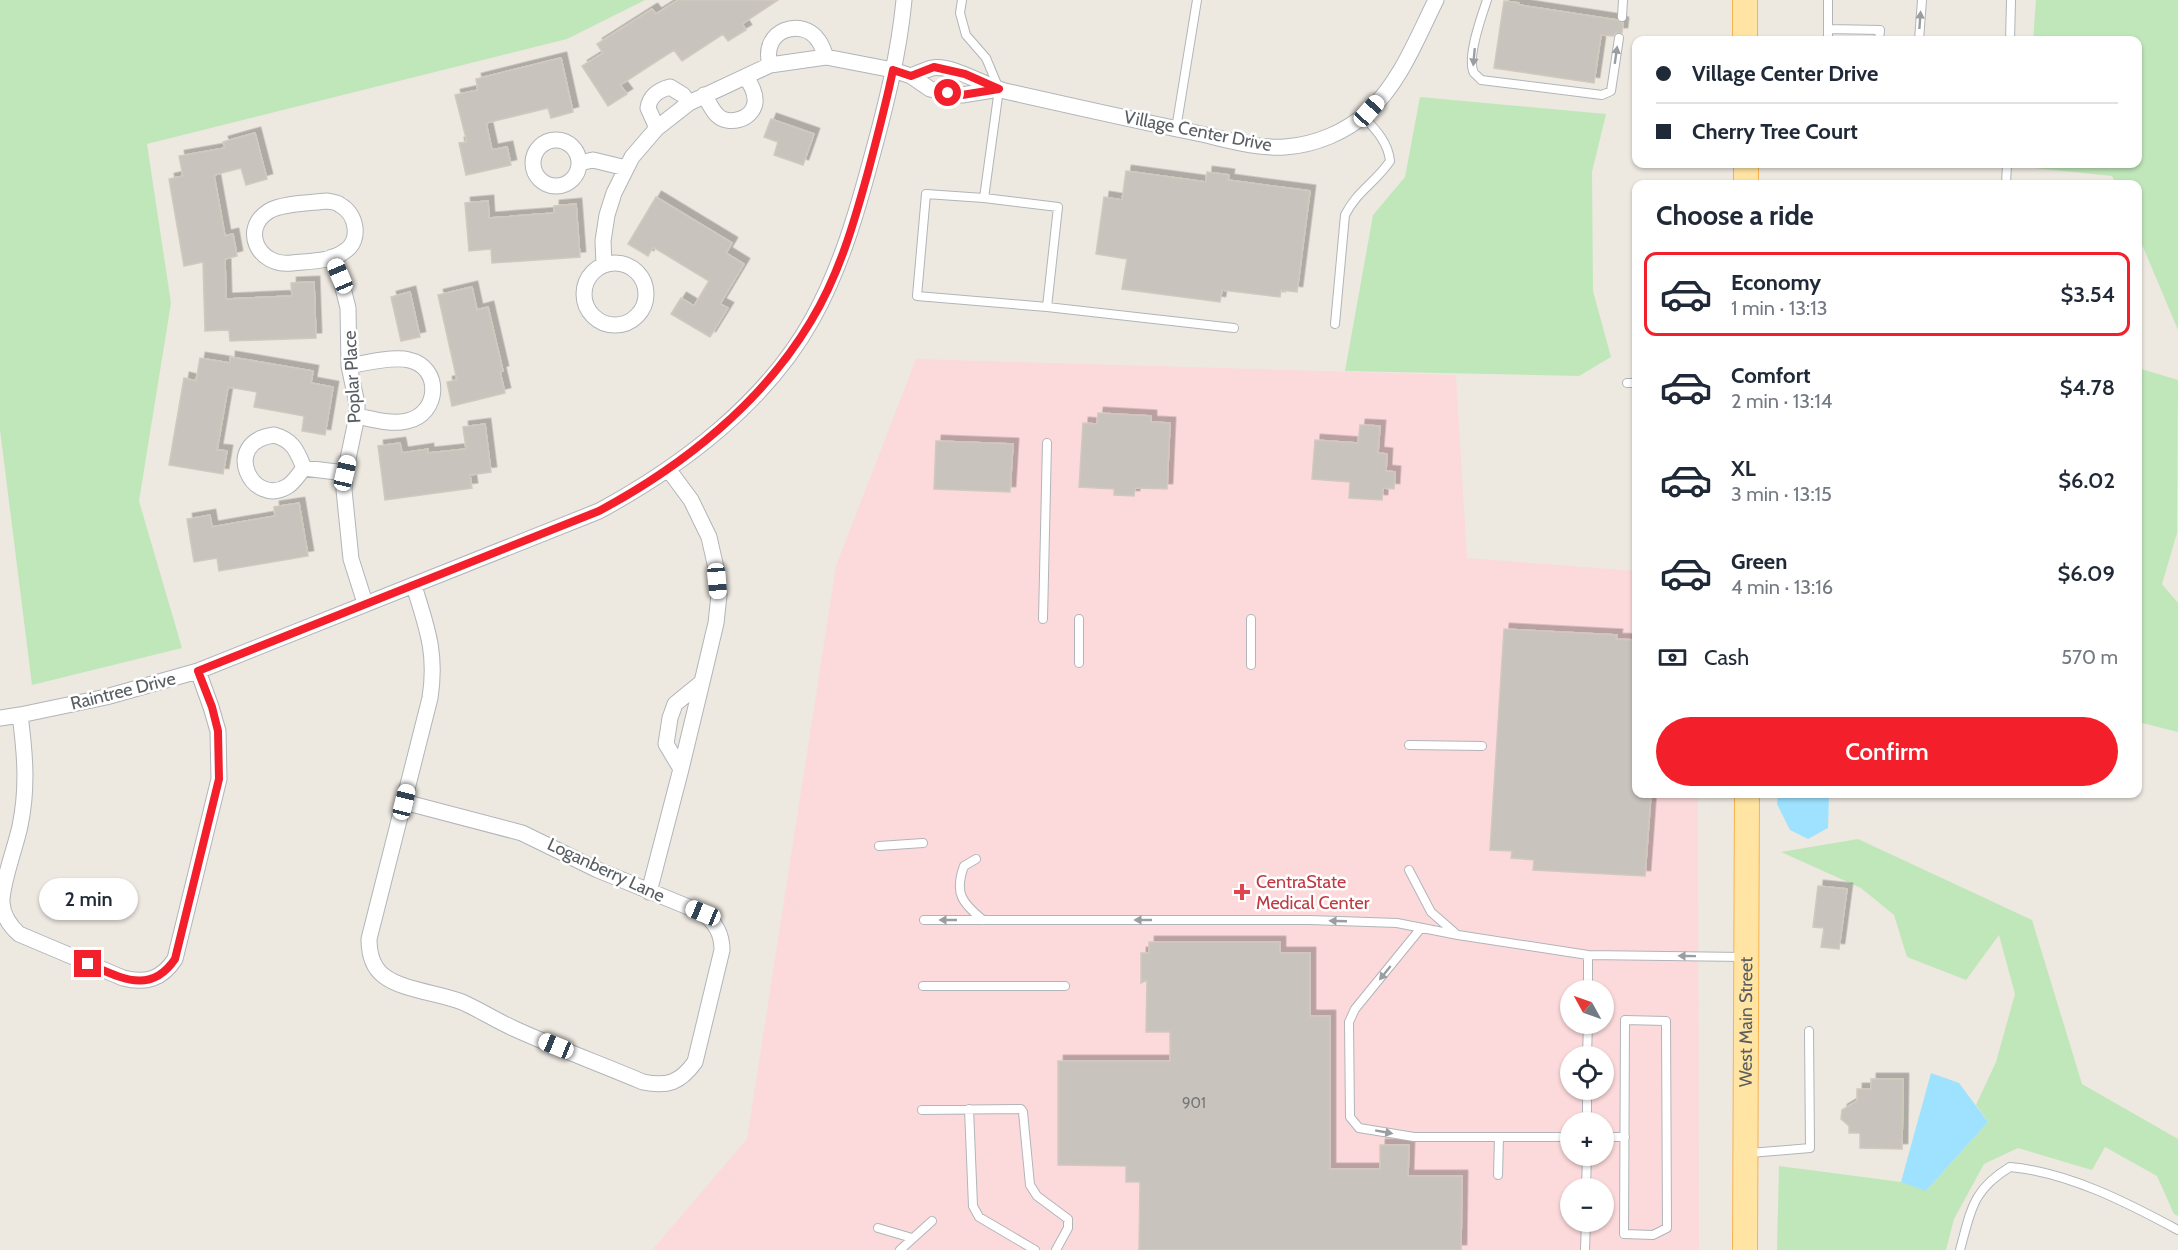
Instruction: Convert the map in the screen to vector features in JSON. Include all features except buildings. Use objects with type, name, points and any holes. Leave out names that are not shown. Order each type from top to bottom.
[{"type":"main road","points":[[1745,0],[1745,36]]},
{"type":"main road","name":"West Main Street","points":[[1745,1250],[1747,798]]},
{"type":"street","name":"Raintree Drive","points":[[0,718],[20,716],[106,697],[198,671],[365,603],[414,586],[599,511],[668,469],[724,425],[771,377],[793,349],[830,285],[854,221],[885,106],[904,0]]},
{"type":"street","name":"Village Center Drive","points":[[911,76],[934,67],[965,74],[999,89],[1253,145],[1286,147],[1316,141],[1334,134],[1363,116],[1394,80],[1436,0]]},
{"type":"street","points":[[770,65],[769,44],[776,34],[787,29],[800,28],[810,32],[818,40],[826,57]]},
{"type":"street","name":"Village Center Drive","points":[[604,264],[603,241],[607,215],[614,193],[632,157],[657,128],[689,103],[770,65],[826,57],[893,70],[911,76],[930,89],[962,95],[999,89]]},
{"type":"street","points":[[704,95],[716,114],[723,120],[735,122],[742,119],[753,110],[755,103],[754,90],[746,76]]},
{"type":"street","points":[[657,128],[648,108],[653,96],[660,90],[670,87],[683,95],[689,103]]},
{"type":"street","points":[[579,163],[593,160],[626,168]]},
{"type":"street","points":[[327,201],[339,204],[349,212],[355,229],[354,238],[350,247],[332,258],[280,264],[269,260],[262,255],[256,244],[255,232],[258,223],[263,216],[278,208],[327,201]]},
{"type":"street","name":"Poplar Place","points":[[332,258],[340,276],[348,308],[349,366],[357,404],[357,416],[345,473],[344,490],[351,559],[365,603]]},
{"type":"street","points":[[614,263],[628,266],[641,276],[646,287],[643,308],[635,318],[624,323],[615,325],[600,321],[591,313],[585,302],[585,291],[589,278],[604,264],[614,263]]},
{"type":"street","points":[[349,366],[406,359],[417,362],[432,378],[434,390],[428,408],[421,416],[409,421],[400,422],[357,416]]},
{"type":"street","points":[[304,468],[345,473]]},
{"type":"street","points":[[649,892],[716,623],[719,595],[716,567],[709,537],[697,509],[668,469]]},
{"type":"street","name":"Loganberry Lane","points":[[404,802],[522,832],[598,870],[703,913],[718,929],[722,940],[719,968],[695,1062],[688,1072],[678,1080],[658,1085],[643,1082],[513,1028],[463,1003],[436,993],[394,983],[382,975],[373,963],[369,951],[369,939],[430,698],[433,676],[432,648],[414,586]]},
{"type":"street","points":[[20,716],[26,771],[25,798],[2,900],[3,913],[10,926],[19,934],[123,978],[135,981],[159,977],[175,959],[219,779],[218,731],[212,707],[198,671]]},
{"type":"street","points":[[681,769],[666,744],[670,718],[675,704],[702,681]]},
{"type":"lane","points":[[962,0],[960,13],[966,35],[986,58],[999,89],[984,198]]},
{"type":"lane","points":[[1176,129],[1197,0]]},
{"type":"lane","points":[[1487,0],[1478,26],[1472,61],[1473,72],[1481,80],[1602,95],[1611,92],[1619,38]]},
{"type":"lane","points":[[1622,17],[1623,0]]},
{"type":"lane","points":[[1828,0],[1828,36]]},
{"type":"lane","points":[[1919,36],[1922,0]]},
{"type":"lane","points":[[2010,36],[2011,0]]},
{"type":"lane","points":[[1829,29],[1880,30],[1879,36]]},
{"type":"lane","points":[[1335,324],[1345,215],[1353,200],[1382,173],[1390,161],[1389,148],[1363,116]]},
{"type":"lane","points":[[1047,308],[1058,207],[984,198],[926,195],[917,296],[1234,328]]},
{"type":"lane","points":[[1627,383],[1632,383]]},
{"type":"lane","points":[[1043,619],[1047,443]]},
{"type":"lane","points":[[1079,619],[1079,663]]},
{"type":"lane","points":[[1251,619],[1251,665]]},
{"type":"lane","points":[[1409,744],[1482,746]]},
{"type":"lane","points":[[879,846],[923,843]]},
{"type":"lane","points":[[976,859],[964,866],[958,886],[965,903],[983,920]]},
{"type":"lane","points":[[1409,870],[1431,912],[1458,935]]},
{"type":"lane","points":[[924,920],[1310,920],[1397,923],[1588,956],[1745,957]]},
{"type":"lane","points":[[1421,928],[1355,1009],[1349,1022],[1350,1117],[1359,1128],[1403,1135],[1474,1138],[1560,1137]]},
{"type":"lane","points":[[1588,956],[1588,980]]},
{"type":"lane","points":[[923,986],[1065,986]]},
{"type":"lane","points":[[1625,1020],[1666,1021],[1667,1228],[1653,1235],[1624,1234],[1625,1137],[1625,1020]]},
{"type":"lane","points":[[1745,1154],[1810,1148],[1809,1031]]},
{"type":"lane","points":[[922,1110],[1018,1108],[1023,1112],[1030,1185],[1037,1196],[1068,1219],[1068,1228],[1056,1250]]},
{"type":"lane","points":[[969,1109],[973,1206],[979,1216],[1035,1250]]},
{"type":"lane","points":[[1498,1175],[1499,1137]]},
{"type":"lane","points":[[1614,1137],[1625,1137]]},
{"type":"lane","points":[[1960,1250],[1972,1204],[1984,1186],[2010,1167],[2029,1169],[2130,1204],[2178,1230]]},
{"type":"lane","points":[[900,1250],[932,1221]]},
{"type":"lane","points":[[878,1228],[912,1238]]},
{"type":"lane","points":[[1586,1232],[1586,1250]]},
{"type":"shaded area","name":"CentraState Medical Center","points":[[916,359],[1456,375],[1467,558],[1632,571],[1632,798],[1698,798],[1699,1250],[652,1250],[747,1139],[836,566]]},
{"type":"green space","points":[[0,0],[645,0],[567,39],[147,144],[171,303],[139,501],[182,648],[32,685],[0,430]]},
{"type":"green space","points":[[2036,0],[2178,0],[2178,330],[2142,244],[2142,180],[2114,180],[2112,176],[2034,168],[2142,168],[2142,36],[2033,36]]},
{"type":"green space","points":[[1420,97],[1606,114],[1592,172],[1593,291],[1611,357],[1579,376],[1345,371],[1373,215],[1405,177]]},
{"type":"green space","points":[[2142,369],[2178,380],[2177,533],[2162,584],[2178,603],[2178,732],[2142,723]]},
{"type":"green space","points":[[1858,839],[2032,920],[2082,1084],[2178,1139],[2178,1216],[2174,1214],[2157,1176],[2105,1147],[2092,1170],[2018,1148],[1984,1164],[1954,1219],[1946,1250],[1777,1250],[1779,1166],[1901,1182],[1927,1190],[1988,1122],[1976,1105],[1996,1062],[2015,994],[1999,935],[1966,980],[1907,957],[1894,915],[1861,888],[1781,852]]},
{"type":"water","points":[[1778,798],[1829,798],[1828,828],[1808,839],[1790,830],[1777,804]]},
{"type":"water","points":[[1931,1073],[1959,1083],[1988,1122],[1926,1191],[1901,1182]]},
{"type":"place","name":"CentraState Medical Center","points":[[1242,892]]},
{"type":"route","points":[[88,964],[135,981],[159,977],[175,959],[219,779],[218,731],[212,707],[198,671],[599,511],[668,469],[689,453],[724,425],[771,377],[793,349],[812,319],[830,285],[857,212],[893,70],[911,76],[934,67],[965,74],[999,89],[962,95],[948,93]]}]
